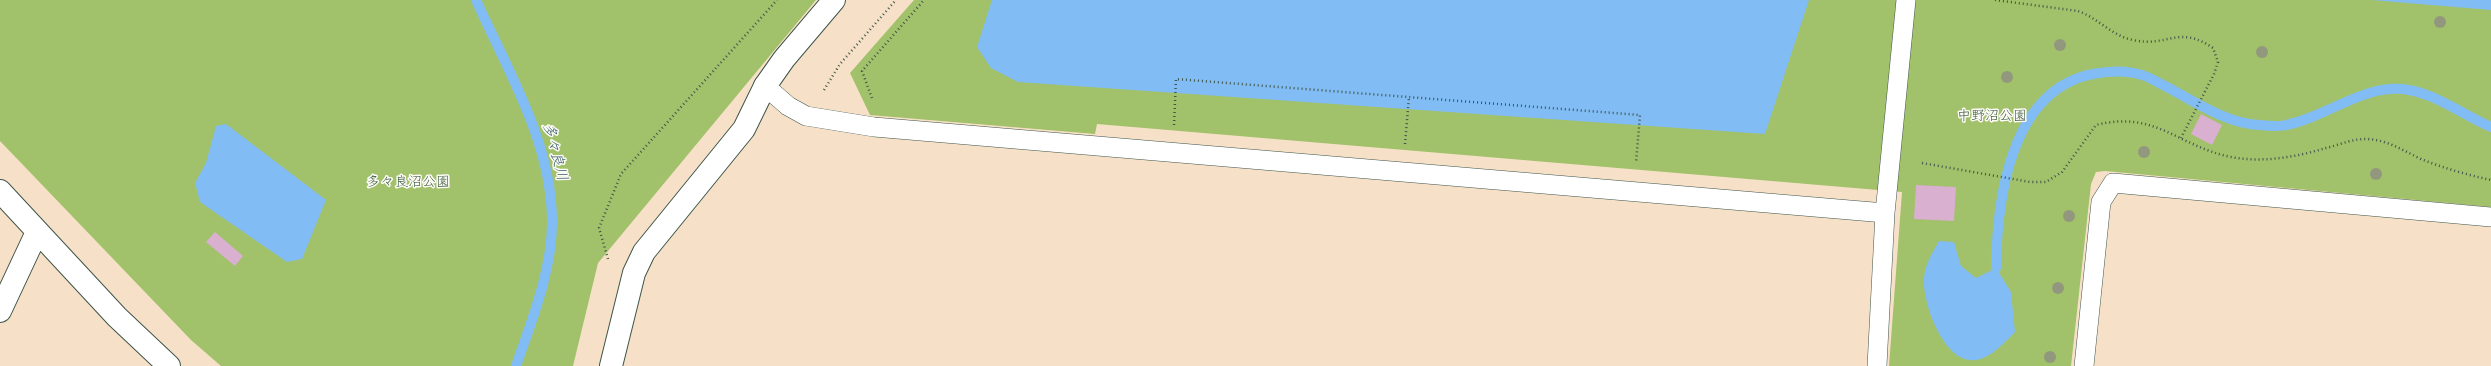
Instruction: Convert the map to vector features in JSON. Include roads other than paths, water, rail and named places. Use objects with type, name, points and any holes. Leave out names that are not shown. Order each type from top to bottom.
[{"type":"street","points":[[611,366],[634,273],[644,252],[744,129],[765,86],[784,58],[834,0]]},
{"type":"street","points":[[0,191],[117,317],[169,366]]},
{"type":"street","points":[[0,311],[37,232]]},
{"type":"lane","points":[[1877,366],[1885,213],[1906,0]]},
{"type":"lane","points":[[765,86],[788,106],[806,116],[874,127],[1885,213]]},
{"type":"lane","points":[[2084,366],[2101,202],[2113,183],[2491,217]]},
{"type":"water","points":[[992,0],[1809,0],[1765,134],[1018,82],[991,68],[977,47]]},
{"type":"water","points":[[2372,0],[2491,0],[2491,10]]},
{"type":"water","points":[[226,124],[326,200],[302,259],[287,262],[200,202],[195,183],[206,163],[216,126]]},
{"type":"water","points":[[1939,241],[1954,242],[1961,266],[1976,278],[1996,268],[2011,292],[2015,332],[1997,349],[1982,359],[1964,359],[1954,353],[1945,343],[1931,316],[1924,289],[1924,278],[1928,263]]},
{"type":"waterway","name":"多々良川","points":[[476,0],[513,79],[536,134],[550,190],[552,219],[549,256],[529,331],[516,366]]},
{"type":"waterway","points":[[1996,268],[2000,211],[2005,181],[2014,152],[2026,124],[2043,102],[2065,84],[2093,74],[2111,72],[2136,73],[2151,79],[2211,111],[2235,121],[2248,124],[2273,126],[2286,125],[2302,121],[2362,95],[2393,89],[2409,90],[2430,96],[2491,127]]},
{"type":"park label","name":"中野沼公園","points":[[1992,117]]},
{"type":"park label","name":"多々良沼公園","points":[[408,183]]}]
